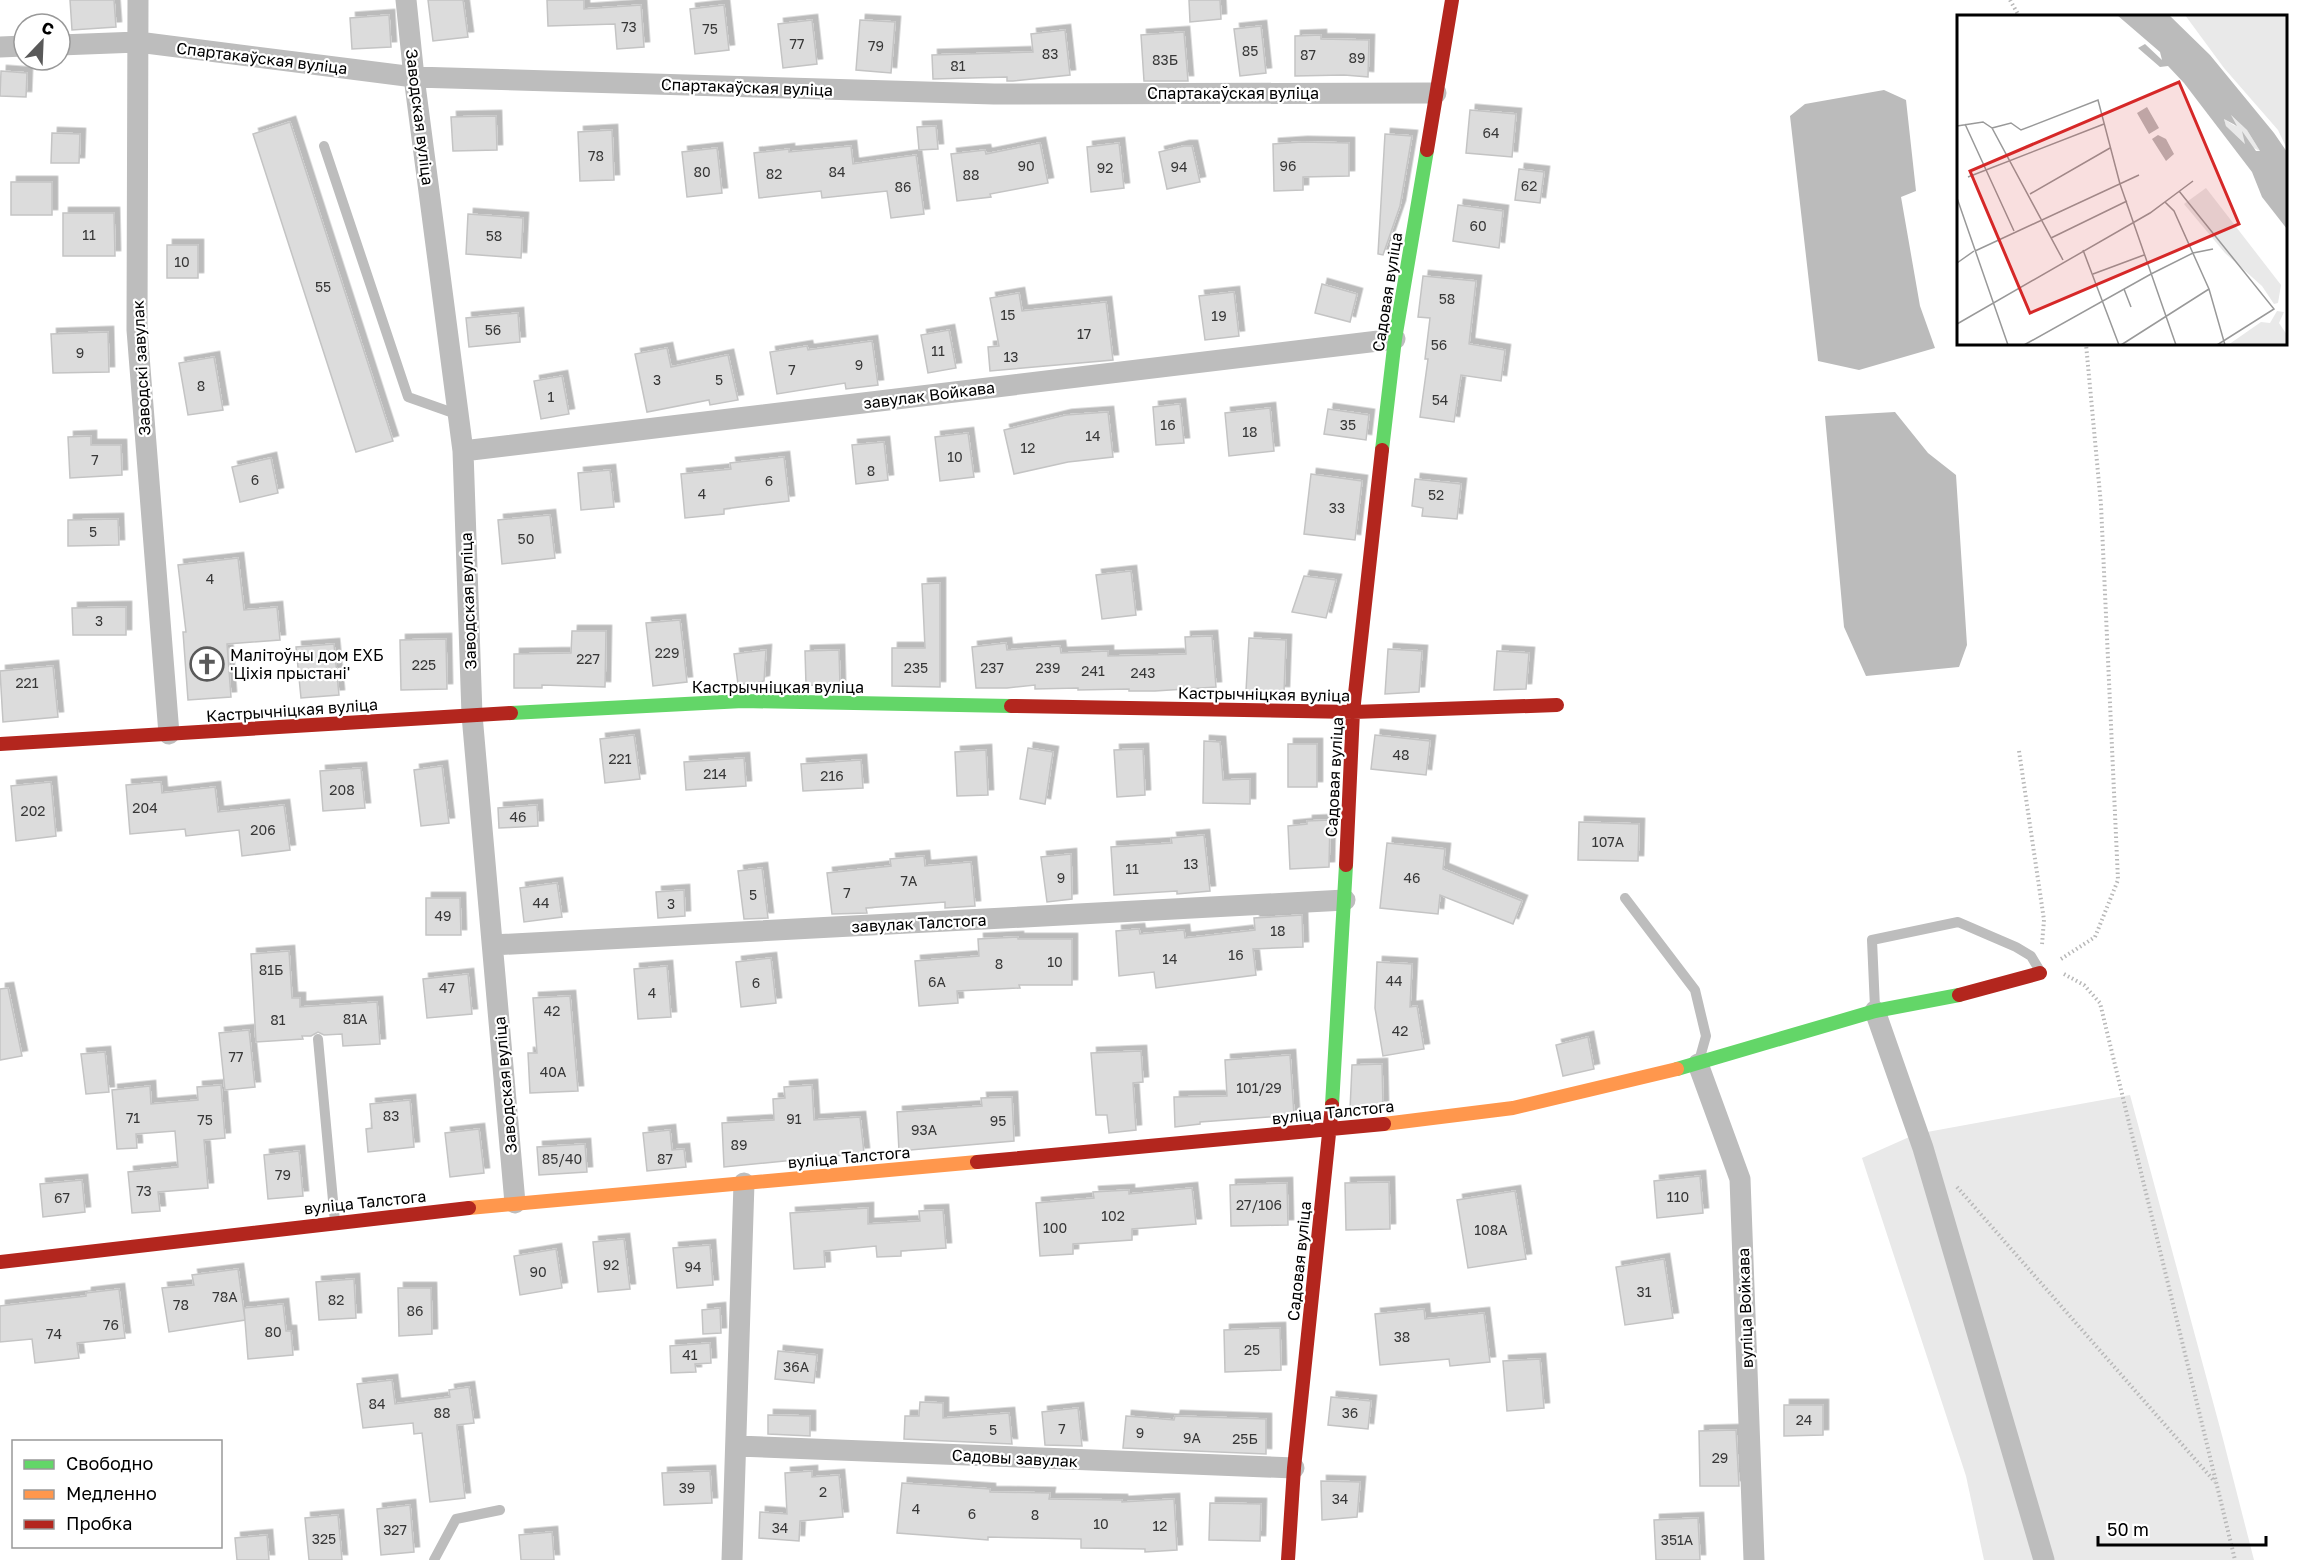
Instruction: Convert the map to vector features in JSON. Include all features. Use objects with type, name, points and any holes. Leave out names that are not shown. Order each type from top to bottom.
[{"type":"street","name":"Заводскі завулак","points":[[138,0],[137,330],[169,734]]},
{"type":"street","name":"Заводская вуліца","points":[[406,0],[463,452],[472,715],[515,1203]]},
{"type":"street","name":"Садовая вуліца","points":[[1288,1560],[1294,1468],[1330,1130],[1345,900],[1353,712],[1395,339],[1452,0]]},
{"type":"street","name":"Спартакаўская вуліца","points":[[72,45],[138,42],[414,77],[994,94],[1436,93]]},
{"type":"street","name":"завулак Войкава","points":[[463,452],[1395,339]]},
{"type":"street","name":"Кастрычніцкая вуліца","points":[[0,744],[743,701],[1353,712],[1557,705]]},
{"type":"street","name":"завулак Талстога","points":[[492,945],[1345,900]]},
{"type":"street","name":"вуліца Талстога","points":[[0,1262],[515,1203],[1330,1130],[1513,1108],[1698,1064],[1875,1011],[1953,997],[2040,973]]},
{"type":"street","points":[[1875,1011],[1923,1148],[2044,1560]]},
{"type":"street","name":"вуліца Войкава","points":[[1698,1064],[1740,1179],[1754,1560]]},
{"type":"street","points":[[732,1560],[744,1183]]},
{"type":"street","name":"Садовы завулак","points":[[736,1446],[1294,1468]]},
{"type":"lane","points":[[324,146],[408,398],[459,416]]},
{"type":"lane","points":[[1625,897],[1695,990],[1706,1036],[1698,1064]]},
{"type":"lane","points":[[1875,1011],[1872,940],[1958,922],[2016,947],[2031,956],[2040,973]]},
{"type":"lane","points":[[318,1039],[335,1222]]},
{"type":"lane","points":[[434,1560],[456,1519],[500,1510]]},
{"type":"path","points":[[2010,0],[2018,15]]},
{"type":"path","points":[[2040,973],[2095,937],[2118,880],[2101,505],[2086,345]]},
{"type":"path","points":[[2019,752],[2044,920],[2042,944],[2031,956]]},
{"type":"path","points":[[2040,973],[2063,974],[2084,985],[2100,1003],[2235,1560]]},
{"type":"path","points":[[1954,1183],[2217,1484]]},
{"type":"shaded area","points":[[1884,90],[1906,100],[1916,191],[1901,197],[1920,306],[1935,348],[1859,370],[1818,361],[1790,116],[1805,104]]},
{"type":"shaded area","points":[[1895,412],[1928,453],[1956,475],[1967,645],[1959,667],[1866,676],[1844,627],[1825,416]]},
{"type":"shaded area","points":[[2130,1095],[2254,1560],[1984,1560],[1966,1476],[1862,1158],[1916,1134]]},
{"type":"building","points":[[70,0],[114,0],[116,27],[72,30]]},
{"type":"building","points":[[428,0],[463,0],[468,37],[433,41]]},
{"type":"building","points":[[547,0],[584,0],[584,9],[641,5],[644,47],[617,49],[615,24],[548,26]]},
{"type":"building","points":[[1189,0],[1220,0],[1221,19],[1190,22]]},
{"type":"building","points":[[724,5],[729,50],[695,54],[690,9]]},
{"type":"building","points":[[389,15],[391,47],[352,49],[350,18]]},
{"type":"building","points":[[812,20],[817,64],[783,68],[778,24]]},
{"type":"building","points":[[860,20],[895,22],[891,73],[856,70]]},
{"type":"building","points":[[1261,26],[1266,73],[1240,76],[1234,29]]},
{"type":"building","points":[[1065,30],[1070,75],[1013,81],[1007,81],[1007,77],[933,79],[932,55],[1033,52],[1031,34]]},
{"type":"building","points":[[1184,32],[1188,81],[1144,81],[1141,35]]},
{"type":"building","points":[[1321,35],[1321,39],[1369,40],[1368,77],[1295,76],[1295,36]]},
{"type":"building","points":[[1,71],[27,73],[26,97],[0,96]]},
{"type":"building","points":[[1470,110],[1516,114],[1512,157],[1466,153]]},
{"type":"building","points":[[496,116],[497,150],[453,151],[451,117]]},
{"type":"building","points":[[290,122],[393,441],[356,452],[253,134]]},
{"type":"building","points":[[936,126],[938,149],[919,150],[917,127]]},
{"type":"building","points":[[612,130],[614,180],[580,181],[578,132]]},
{"type":"building","points":[[52,133],[80,134],[79,163],[51,163]]},
{"type":"building","points":[[1385,134],[1412,136],[1400,206],[1383,255],[1378,254]]},
{"type":"building","points":[[1040,143],[1048,183],[990,194],[991,197],[957,201],[951,154],[985,150],[986,154]]},
{"type":"building","points":[[1119,143],[1124,188],[1091,192],[1087,147]]},
{"type":"building","points":[[1349,143],[1349,176],[1303,177],[1303,190],[1274,191],[1273,144]]},
{"type":"building","points":[[851,146],[853,164],[916,155],[924,214],[891,218],[887,191],[822,198],[821,191],[759,198],[754,153]]},
{"type":"building","points":[[1192,146],[1200,182],[1167,189],[1159,152]]},
{"type":"building","points":[[717,148],[722,193],[687,197],[682,152]]},
{"type":"building","points":[[1519,169],[1544,172],[1540,203],[1515,200]]},
{"type":"building","points":[[11,182],[52,182],[52,215],[11,215]]},
{"type":"building","points":[[1458,205],[1503,211],[1499,248],[1453,241]]},
{"type":"building","points":[[63,213],[114,213],[115,256],[63,256]]},
{"type":"building","points":[[468,214],[523,218],[521,258],[466,254]]},
{"type":"building","points":[[167,245],[198,245],[198,278],[167,278]]},
{"type":"building","points":[[1423,276],[1476,281],[1469,344],[1505,350],[1501,381],[1461,375],[1454,422],[1420,417],[1428,359],[1425,359],[1430,318],[1418,317]]},
{"type":"building","points":[[1322,284],[1357,294],[1350,322],[1315,313]]},
{"type":"building","points":[[1234,292],[1239,336],[1205,340],[1199,296]]},
{"type":"building","points":[[1019,293],[1022,311],[1106,302],[1113,360],[990,371],[988,347],[999,346],[990,298]]},
{"type":"building","points":[[518,313],[520,342],[469,347],[466,318]]},
{"type":"building","points":[[949,330],[956,368],[928,373],[921,335]]},
{"type":"building","points":[[108,332],[109,372],[53,373],[51,334]]},
{"type":"building","points":[[872,341],[878,385],[846,389],[845,383],[777,394],[770,352],[807,346],[808,350]]},
{"type":"building","points":[[667,348],[671,367],[728,355],[738,400],[710,405],[709,400],[647,412],[635,354]]},
{"type":"building","points":[[214,357],[223,410],[188,415],[179,363]]},
{"type":"building","points":[[562,376],[569,414],[541,419],[534,381]]},
{"type":"building","points":[[1180,404],[1184,443],[1156,445],[1153,407]]},
{"type":"building","points":[[1270,408],[1274,451],[1229,456],[1225,413]]},
{"type":"building","points":[[1328,409],[1369,415],[1366,440],[1324,434]]},
{"type":"building","points":[[1108,412],[1113,457],[1068,462],[1014,474],[1004,430],[1066,415]]},
{"type":"building","points":[[968,433],[974,477],[940,481],[935,437]]},
{"type":"building","points":[[91,436],[91,445],[121,445],[122,475],[70,478],[68,437]]},
{"type":"building","points":[[884,442],[888,480],[856,484],[852,445]]},
{"type":"building","points":[[784,457],[789,501],[724,509],[724,514],[685,518],[681,474],[731,469],[730,463]]},
{"type":"building","points":[[271,458],[278,493],[240,502],[232,467]]},
{"type":"building","points":[[610,470],[614,507],[581,510],[578,473]]},
{"type":"building","points":[[1311,474],[1362,481],[1355,540],[1304,534]]},
{"type":"building","points":[[1415,479],[1461,484],[1457,519],[1422,516],[1423,508],[1412,506]]},
{"type":"building","points":[[550,515],[555,558],[502,564],[498,520]]},
{"type":"building","points":[[118,519],[119,545],[68,546],[68,520]]},
{"type":"building","points":[[238,558],[244,610],[277,607],[280,640],[227,644],[231,697],[188,700],[183,632],[186,632],[178,565]]},
{"type":"building","points":[[1131,571],[1136,615],[1102,619],[1096,575]]},
{"type":"building","points":[[1304,576],[1336,580],[1326,618],[1292,612]]},
{"type":"building","points":[[940,583],[940,687],[892,686],[892,648],[925,648],[922,584]]},
{"type":"building","points":[[126,607],[126,635],[73,635],[72,608]]},
{"type":"building","points":[[680,620],[687,682],[653,686],[646,623]]},
{"type":"building","points":[[572,631],[606,631],[605,687],[542,685],[542,688],[514,688],[514,654],[571,653]]},
{"type":"building","points":[[1212,636],[1216,687],[1155,691],[1035,689],[1035,685],[976,688],[972,647],[1006,643],[1007,650],[1060,646],[1061,653],[1108,651],[1108,656],[1186,654],[1185,637]]},
{"type":"building","points":[[1249,638],[1286,640],[1284,692],[1246,691]]},
{"type":"building","points":[[446,639],[447,689],[401,690],[400,640]]},
{"type":"building","points":[[334,644],[339,695],[301,698],[296,647]]},
{"type":"building","points":[[1388,649],[1422,651],[1419,692],[1385,694]]},
{"type":"building","points":[[766,650],[764,681],[738,684],[734,654]]},
{"type":"building","points":[[839,650],[840,686],[806,685],[805,651]]},
{"type":"building","points":[[1497,651],[1529,653],[1526,689],[1494,690]]},
{"type":"building","points":[[53,666],[58,717],[3,722],[0,671]]},
{"type":"building","points":[[634,735],[640,779],[605,783],[600,739]]},
{"type":"building","points":[[1375,735],[1430,741],[1426,775],[1371,769]]},
{"type":"building","points":[[1204,741],[1220,742],[1223,780],[1250,779],[1250,804],[1203,803]]},
{"type":"building","points":[[1288,744],[1317,744],[1317,787],[1288,787]]},
{"type":"building","points":[[1028,748],[1053,752],[1045,804],[1020,799]]},
{"type":"building","points":[[1143,749],[1145,795],[1117,797],[1114,750]]},
{"type":"building","points":[[986,750],[988,795],[957,796],[955,752]]},
{"type":"building","points":[[744,758],[746,786],[686,790],[684,762]]},
{"type":"building","points":[[861,760],[863,788],[803,791],[801,764]]},
{"type":"building","points":[[442,766],[449,823],[421,826],[414,770]]},
{"type":"building","points":[[361,768],[365,808],[323,811],[320,771]]},
{"type":"building","points":[[51,782],[56,836],[16,841],[11,786]]},
{"type":"building","points":[[161,782],[162,793],[215,787],[218,812],[284,805],[290,850],[242,856],[239,830],[186,836],[185,829],[130,834],[126,785]]},
{"type":"building","points":[[537,805],[538,826],[499,828],[498,808]]},
{"type":"building","points":[[1330,820],[1329,867],[1290,869],[1288,826],[1307,824],[1307,821]]},
{"type":"building","points":[[1579,822],[1639,824],[1638,861],[1578,860]]},
{"type":"building","points":[[1204,835],[1210,891],[1114,895],[1111,847],[1172,843],[1171,838]]},
{"type":"building","points":[[1387,843],[1445,849],[1443,869],[1522,901],[1513,924],[1440,895],[1438,914],[1380,908]]},
{"type":"building","points":[[1071,854],[1072,899],[1047,902],[1041,857]]},
{"type":"building","points":[[924,856],[925,866],[971,862],[975,906],[945,908],[945,902],[866,908],[867,913],[832,914],[827,873],[891,866],[890,859]]},
{"type":"building","points":[[762,868],[768,918],[744,919],[738,871]]},
{"type":"building","points":[[557,883],[562,917],[524,922],[520,888]]},
{"type":"building","points":[[684,890],[685,916],[658,918],[656,892]]},
{"type":"building","points":[[426,898],[460,898],[461,935],[426,935]]},
{"type":"building","points":[[1302,915],[1303,947],[1253,949],[1256,975],[1156,988],[1154,972],[1119,976],[1116,931],[1139,929],[1140,934],[1184,930],[1185,938],[1255,930],[1254,918]]},
{"type":"building","points":[[1018,937],[1018,939],[1072,939],[1072,985],[1019,985],[1020,988],[957,991],[958,1003],[919,1006],[915,961],[979,956],[978,939]]},
{"type":"building","points":[[289,951],[292,998],[300,998],[300,1007],[377,1002],[380,1044],[343,1046],[342,1034],[324,1035],[318,1032],[311,1036],[302,1036],[303,1039],[256,1042],[251,954]]},
{"type":"building","points":[[771,958],[776,1003],[741,1007],[736,962]]},
{"type":"building","points":[[1377,962],[1412,964],[1410,1007],[1417,1006],[1424,1049],[1383,1056],[1375,1008]]},
{"type":"building","points":[[667,966],[671,1017],[638,1019],[634,969]]},
{"type":"building","points":[[468,974],[472,1014],[427,1018],[423,979]]},
{"type":"building","points":[[8,988],[22,1056],[0,1060],[0,989]]},
{"type":"building","points":[[570,996],[578,1091],[530,1093],[528,1053],[537,1053],[533,998]]},
{"type":"building","points":[[249,1030],[255,1087],[225,1090],[219,1033]]},
{"type":"building","points":[[1588,1037],[1594,1069],[1563,1076],[1556,1045]]},
{"type":"building","points":[[1141,1051],[1143,1082],[1133,1083],[1136,1130],[1109,1133],[1107,1115],[1096,1115],[1091,1053]]},
{"type":"building","points":[[105,1052],[109,1092],[86,1094],[81,1054]]},
{"type":"building","points":[[1290,1055],[1294,1115],[1200,1122],[1200,1124],[1175,1127],[1174,1097],[1227,1096],[1225,1060]]},
{"type":"building","points":[[1382,1064],[1383,1106],[1350,1110],[1352,1065]]},
{"type":"building","points":[[221,1085],[225,1138],[204,1140],[208,1188],[158,1192],[160,1211],[132,1213],[128,1172],[178,1167],[175,1131],[136,1134],[137,1148],[117,1149],[112,1090],[150,1086],[151,1104],[198,1100],[197,1087]]},
{"type":"building","points":[[812,1085],[814,1120],[860,1117],[864,1153],[724,1167],[722,1123],[774,1120],[773,1099],[785,1098],[784,1087]]},
{"type":"building","points":[[1012,1097],[1014,1141],[899,1151],[897,1112],[982,1106],[981,1098]]},
{"type":"building","points":[[410,1100],[414,1147],[368,1152],[366,1129],[372,1128],[370,1104]]},
{"type":"building","points":[[479,1129],[484,1173],[450,1177],[445,1133]]},
{"type":"building","points":[[670,1130],[672,1150],[684,1149],[686,1167],[647,1171],[643,1133]]},
{"type":"building","points":[[585,1144],[587,1172],[539,1175],[537,1147]]},
{"type":"building","points":[[299,1151],[303,1196],[268,1199],[264,1155]]},
{"type":"building","points":[[1700,1176],[1703,1213],[1657,1218],[1654,1181]]},
{"type":"building","points":[[82,1180],[85,1212],[43,1217],[40,1184]]},
{"type":"building","points":[[1389,1182],[1390,1229],[1346,1230],[1345,1183]]},
{"type":"building","points":[[1287,1183],[1288,1225],[1231,1226],[1230,1185]]},
{"type":"building","points":[[1192,1188],[1196,1224],[1132,1229],[1132,1240],[1073,1244],[1073,1254],[1040,1256],[1036,1203],[1094,1198],[1093,1192],[1129,1190],[1129,1194]]},
{"type":"building","points":[[1515,1191],[1526,1259],[1468,1268],[1457,1200]]},
{"type":"building","points":[[868,1208],[868,1224],[920,1221],[919,1211],[943,1210],[946,1248],[901,1251],[901,1256],[877,1257],[876,1246],[824,1251],[825,1267],[794,1269],[790,1213]]},
{"type":"building","points":[[624,1239],[630,1289],[598,1292],[593,1242]]},
{"type":"building","points":[[710,1245],[713,1285],[677,1288],[673,1248]]},
{"type":"building","points":[[556,1249],[562,1288],[520,1295],[514,1256]]},
{"type":"building","points":[[1664,1259],[1673,1318],[1625,1325],[1616,1267]]},
{"type":"building","points":[[238,1269],[245,1320],[169,1332],[162,1288],[194,1285],[192,1275]]},
{"type":"building","points":[[354,1279],[356,1318],[319,1320],[316,1282]]},
{"type":"building","points":[[398,1288],[431,1288],[432,1334],[399,1336]]},
{"type":"building","points":[[119,1289],[125,1338],[77,1343],[79,1358],[35,1363],[32,1339],[0,1342],[0,1306],[86,1296],[86,1293]]},
{"type":"building","points":[[283,1304],[286,1331],[291,1331],[293,1355],[248,1359],[244,1308]]},
{"type":"building","points":[[720,1308],[721,1333],[703,1334],[702,1310]]},
{"type":"building","points":[[1424,1309],[1425,1319],[1484,1313],[1490,1362],[1450,1366],[1449,1359],[1380,1365],[1375,1314]]},
{"type":"building","points":[[1280,1328],[1281,1370],[1225,1372],[1224,1330]]},
{"type":"building","points":[[710,1343],[711,1363],[695,1364],[696,1372],[671,1373],[670,1346]]},
{"type":"building","points":[[778,1351],[817,1355],[814,1383],[775,1379]]},
{"type":"building","points":[[1540,1359],[1544,1408],[1507,1411],[1503,1361]]},
{"type":"building","points":[[392,1380],[395,1404],[450,1397],[449,1390],[469,1387],[474,1423],[457,1425],[465,1498],[430,1502],[422,1433],[414,1434],[413,1423],[363,1428],[357,1384]]},
{"type":"building","points":[[1331,1397],[1371,1401],[1368,1429],[1328,1425]]},
{"type":"building","points":[[920,1402],[943,1403],[943,1418],[1009,1413],[1012,1444],[904,1439],[905,1416],[919,1416]]},
{"type":"building","points":[[1784,1405],[1823,1405],[1823,1435],[1784,1436]]},
{"type":"building","points":[[1078,1408],[1082,1446],[1045,1445],[1042,1412]]},
{"type":"building","points":[[768,1415],[810,1416],[810,1436],[768,1434]]},
{"type":"building","points":[[1126,1416],[1174,1420],[1175,1416],[1266,1419],[1266,1454],[1123,1448]]},
{"type":"building","points":[[1736,1430],[1739,1486],[1700,1486],[1699,1431]]},
{"type":"building","points":[[710,1471],[712,1503],[664,1505],[662,1473]]},
{"type":"building","points":[[812,1471],[812,1477],[839,1475],[843,1517],[800,1521],[799,1541],[759,1538],[760,1512],[787,1514],[785,1473]]},
{"type":"building","points":[[1321,1481],[1360,1482],[1357,1517],[1322,1520]]},
{"type":"building","points":[[902,1483],[990,1489],[990,1492],[1050,1493],[1049,1499],[1122,1500],[1122,1502],[1174,1499],[1177,1550],[1145,1552],[1145,1549],[1081,1548],[1081,1539],[988,1537],[988,1540],[897,1533]]},
{"type":"building","points":[[1210,1503],[1261,1504],[1260,1541],[1209,1540]]},
{"type":"building","points":[[410,1505],[414,1552],[381,1555],[377,1509]]},
{"type":"building","points":[[338,1515],[342,1560],[309,1560],[305,1518]]},
{"type":"building","points":[[1698,1518],[1700,1560],[1656,1560],[1654,1520]]},
{"type":"building","points":[[552,1532],[554,1560],[521,1560],[519,1535]]},
{"type":"building","points":[[267,1535],[269,1560],[237,1560],[235,1538]]},
{"type":"traffic: fast","points":[[1382,450],[1395,339],[1427,150]]},
{"type":"traffic: fast","points":[[511,713],[743,701],[1011,706]]},
{"type":"traffic: fast","points":[[1332,1105],[1346,865]]},
{"type":"traffic: fast","points":[[1677,1069],[1875,1011],[1959,995]]},
{"type":"traffic: slow","points":[[1384,1124],[1513,1108],[1677,1069]]},
{"type":"traffic: slow","points":[[469,1208],[977,1162]]},
{"type":"traffic: jam","points":[[1427,150],[1452,0]]},
{"type":"traffic: jam","points":[[1346,865],[1353,712],[1382,450]]},
{"type":"traffic: jam","points":[[1011,706],[1353,712],[1557,705]]},
{"type":"traffic: jam","points":[[0,744],[511,713]]},
{"type":"traffic: jam","points":[[1959,995],[2040,973]]},
{"type":"traffic: jam","points":[[1288,1560],[1294,1468],[1332,1105]]},
{"type":"traffic: jam","points":[[977,1162],[1384,1124]]},
{"type":"traffic: jam","points":[[0,1262],[469,1208]]},
{"type":"place","name":"Малітоўны дом ЕХБ 'Ціхія прыстані'","points":[[207,664]]}]
